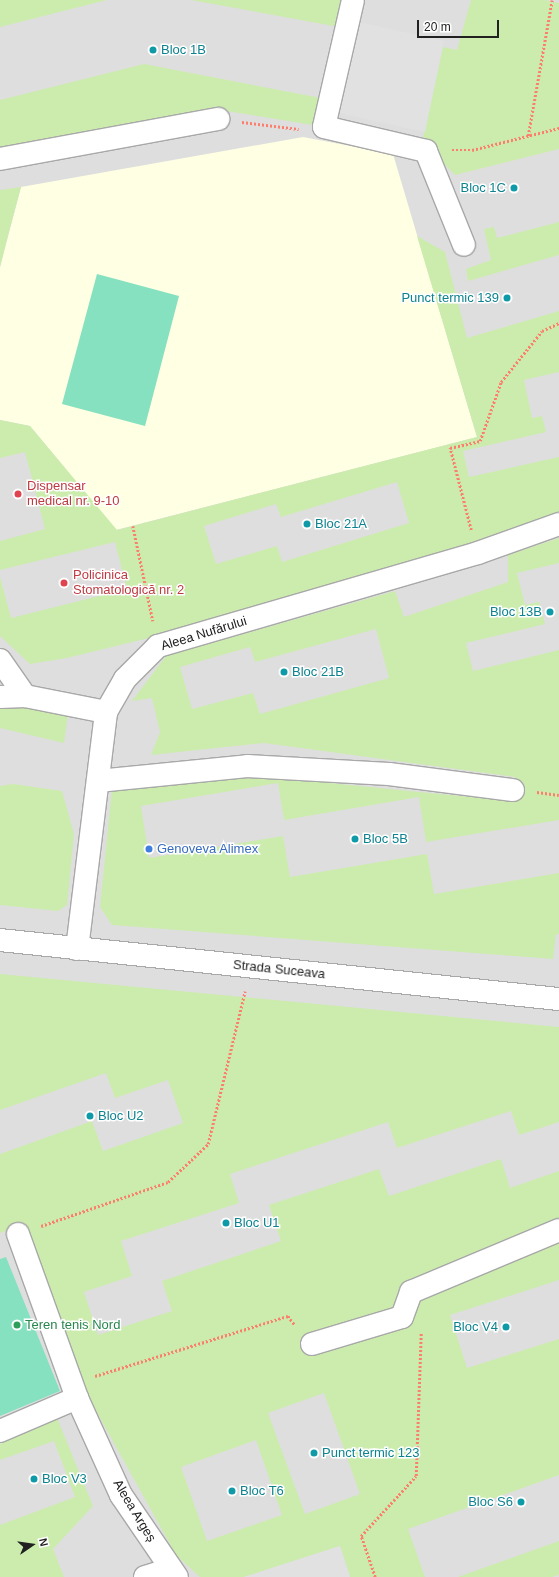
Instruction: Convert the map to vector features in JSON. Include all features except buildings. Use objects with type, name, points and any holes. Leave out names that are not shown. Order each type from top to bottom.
[{"type":"street","points":[[353,0],[324,128],[426,150],[464,245]]},
{"type":"street","points":[[0,159],[218,119]]},
{"type":"street","name":"Aleea Nufărului","points":[[77,949],[106,712],[125,679],[158,646],[478,553],[559,524]]},
{"type":"street","points":[[0,660],[25,696]]},
{"type":"street","points":[[0,697],[25,696],[106,712]]},
{"type":"street","points":[[98,781],[247,766],[389,774],[513,790]]},
{"type":"street","name":"Strada Suceava","points":[[0,941],[559,999]]},
{"type":"street","points":[[312,1344],[402,1317],[411,1292],[559,1230]]},
{"type":"street","name":"Aleea Argeș","points":[[18,1234],[75,1391],[121,1495],[174,1573]]},
{"type":"street","points":[[0,1432],[75,1391]]},
{"type":"street","points":[[145,1577],[174,1573]]},
{"type":"path","points":[[528,136],[552,0]]},
{"type":"path","points":[[218,119],[316,131],[324,128]]},
{"type":"path","points":[[426,150],[472,150],[559,128]]},
{"type":"path","points":[[478,553],[450,448],[480,441],[501,382],[542,331],[559,324]]},
{"type":"path","points":[[133,526],[158,646]]},
{"type":"path","points":[[18,1234],[168,1182],[208,1144],[245,991]]},
{"type":"path","points":[[75,1391],[288,1316],[312,1344]]},
{"type":"path","points":[[375,1577],[361,1536],[416,1476],[421,1330]]},
{"type":"shaded area","points":[[0,0],[559,0],[559,1577],[0,1577]]},
{"type":"shaded area","points":[[359,22],[444,41],[425,132],[339,113]]},
{"type":"shaded area","points":[[303,137],[393,154],[477,437],[116,530],[30,426],[0,420],[0,267],[21,187]]},
{"type":"shaded area","points":[[340,1546],[350,1577],[244,1577]]},
{"type":"green space","points":[[0,0],[107,0],[0,27]]},
{"type":"green space","points":[[191,0],[344,0],[339,27]]},
{"type":"green space","points":[[471,0],[545,0],[559,3],[559,149],[455,175],[422,142],[443,47],[457,50]]},
{"type":"green space","points":[[144,64],[321,98],[313,125],[220,110],[0,150],[0,100]]},
{"type":"green space","points":[[21,187],[7,239],[0,267],[0,190]]},
{"type":"green space","points":[[559,222],[559,255],[468,281],[466,269],[491,260],[484,229],[494,227],[497,238]]},
{"type":"green space","points":[[417,236],[445,252],[467,338],[559,311],[559,372],[524,380],[532,418],[542,416],[546,432],[463,451],[469,477],[559,457],[559,518],[480,544],[165,634],[67,658],[30,664],[0,636],[0,577],[11,618],[127,589],[115,542],[0,570],[0,541],[45,529],[25,452],[0,458],[0,420],[30,426],[117,530],[477,437]],"holes":[[[397,482],[409,523],[282,562],[277,546],[216,564],[204,526],[276,504],[281,517]]]},
{"type":"green space","points":[[97,274],[179,296],[145,426],[62,404]]},
{"type":"green space","points":[[559,538],[559,563],[517,573],[525,605],[539,602],[545,624],[466,643],[473,671],[559,650],[559,820],[426,842],[419,797],[284,820],[278,783],[141,806],[149,858],[283,836],[290,877],[427,854],[434,894],[559,873],[559,934],[556,934],[553,959],[112,925],[100,907],[112,789],[249,775],[510,801],[515,777],[264,743],[151,755],[160,732],[152,698],[132,701],[166,656],[395,591],[404,617],[508,582],[508,555]],"holes":[[[376,629],[389,678],[260,714],[253,693],[192,709],[180,667],[250,647],[255,662]]]},
{"type":"green space","points":[[14,703],[68,714],[64,743],[0,728],[0,704]]},
{"type":"green space","points":[[13,784],[62,791],[74,834],[67,905],[58,911],[0,905],[0,786]]},
{"type":"green space","points":[[0,974],[559,1027],[559,1122],[519,1135],[511,1111],[397,1148],[388,1122],[230,1174],[239,1203],[121,1241],[132,1276],[84,1292],[98,1335],[172,1311],[162,1281],[281,1241],[269,1205],[379,1169],[389,1196],[501,1159],[510,1188],[559,1171],[559,1280],[450,1315],[467,1368],[559,1339],[559,1475],[408,1529],[425,1577],[350,1577],[340,1546],[244,1577],[200,1577],[176,1555],[84,1389],[23,1225],[0,1233],[0,1154],[92,1121],[103,1151],[183,1123],[168,1080],[115,1098],[106,1073],[0,1110]],"holes":[[[324,1393],[360,1494],[305,1514],[268,1413]],[[256,1440],[282,1515],[207,1541],[181,1467]]]},
{"type":"green space","name":"Teren tenis Nord","points":[[6,1257],[60,1391],[0,1416],[0,1259]]},
{"type":"green space","points":[[57,1418],[93,1506],[53,1549],[64,1577],[0,1577],[0,1525],[75,1497],[54,1441],[0,1460],[0,1444]]},
{"type":"green space","points":[[559,1541],[559,1575],[552,1577],[458,1577]]},
{"type":"place","name":"Bloc 1B","points":[[153,50]]},
{"type":"place","name":"Bloc 1C","points":[[514,188]]},
{"type":"place","name":"Punct termic 139","points":[[507,298]]},
{"type":"place","name":"Dispensar medical nr. 9-10","points":[[18,494]]},
{"type":"place","name":"Bloc 21A","points":[[307,524]]},
{"type":"place","name":"Policinica Stomatologică nr. 2","points":[[64,583]]},
{"type":"place","name":"Bloc 13B","points":[[550,612]]},
{"type":"place","name":"Bloc 21B","points":[[284,672]]},
{"type":"place","name":"Bloc 5B","points":[[355,839]]},
{"type":"place","name":"Genoveva Alimex","points":[[149,849]]},
{"type":"place","name":"Bloc U2","points":[[90,1116]]},
{"type":"place","name":"Bloc U1","points":[[226,1223]]},
{"type":"place","name":"Teren tenis Nord","points":[[17,1325]]},
{"type":"place","name":"Bloc V4","points":[[506,1327]]},
{"type":"place","name":"Punct termic 123","points":[[314,1453]]},
{"type":"place","name":"Bloc V3","points":[[34,1479]]},
{"type":"place","name":"Bloc T6","points":[[232,1491]]},
{"type":"place","name":"Bloc S6","points":[[521,1502]]}]
